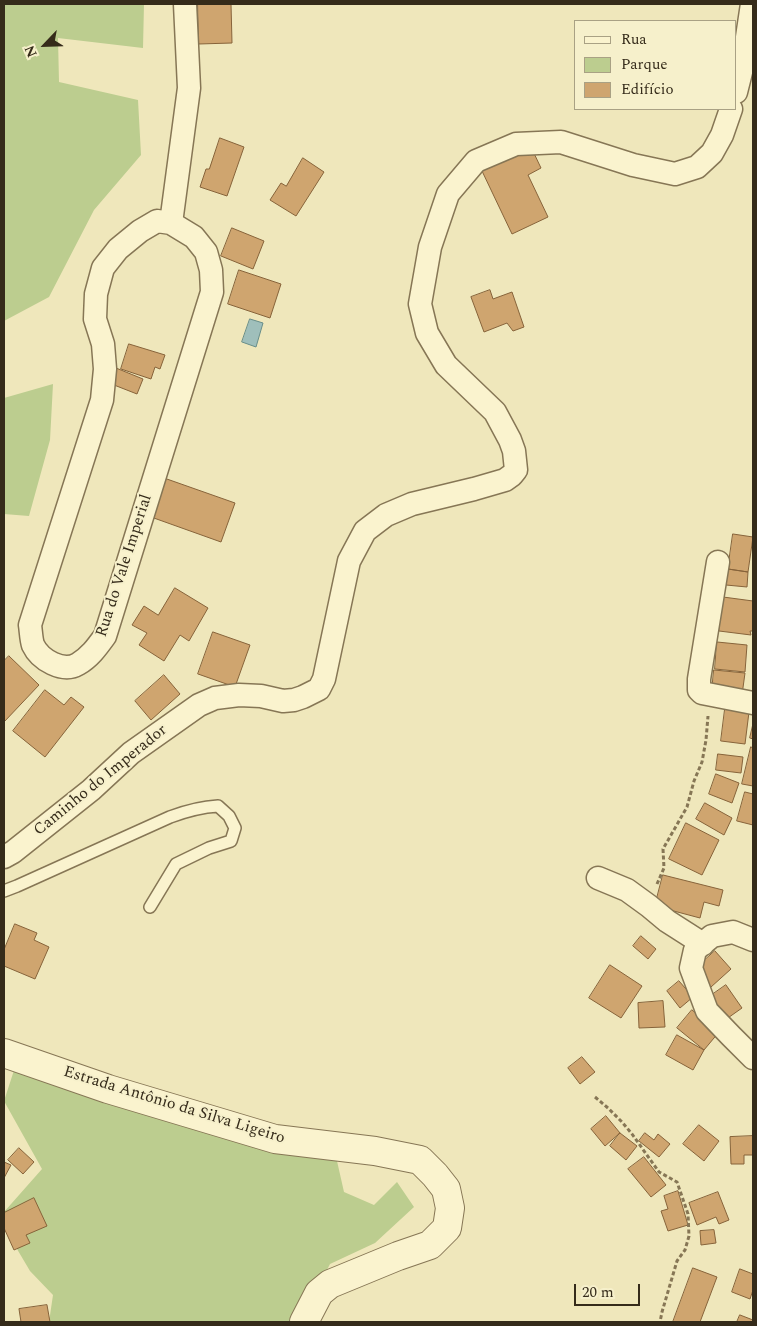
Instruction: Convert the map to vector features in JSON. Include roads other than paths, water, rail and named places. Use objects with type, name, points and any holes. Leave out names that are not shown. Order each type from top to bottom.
[{"type":"street","points":[[171,223],[189,88],[185,4]]},
{"type":"street","points":[[737,88],[743,64],[752,4]]},
{"type":"street","name":"Caminho do Imperador","points":[[4,857],[13,852],[91,790],[131,753],[199,705],[215,698],[239,695],[261,696],[283,701],[294,700],[319,688],[324,680],[348,561],[364,531],[386,515],[412,504],[497,483],[512,475],[516,470],[514,451],[495,412],[446,365],[427,333],[420,304],[430,247],[448,194],[476,161],[516,144],[561,142],[633,165],[675,174],[697,167],[712,153],[722,134],[731,110]]},
{"type":"street","name":"Rua do Vale Imperial","points":[[157,221],[171,223],[194,237],[206,252],[211,270],[212,292],[105,636],[92,653],[77,665],[61,668],[44,658],[34,645],[30,625],[102,400],[105,369],[103,344],[95,319],[96,294],[102,268],[140,230],[157,221]]},
{"type":"street","points":[[718,562],[699,690],[702,693],[753,703]]},
{"type":"street","points":[[598,878],[627,890],[667,921],[703,944]]},
{"type":"street","points":[[753,940],[734,932],[712,936],[695,950],[691,968],[707,1011],[753,1058]]},
{"type":"street","name":"Estrada Antônio da Silva Ligeiro","points":[[4,1053],[108,1089],[275,1139],[375,1151],[420,1160],[436,1175],[446,1190],[450,1208],[447,1228],[430,1245],[330,1284],[319,1293],[304,1322]]},
{"type":"lane","points":[[4,891],[192,809],[218,806],[229,816],[235,828],[231,841],[210,848],[176,864],[150,907]]},
{"type":"water","points":[[250,319],[263,323],[256,347],[242,342]]}]
